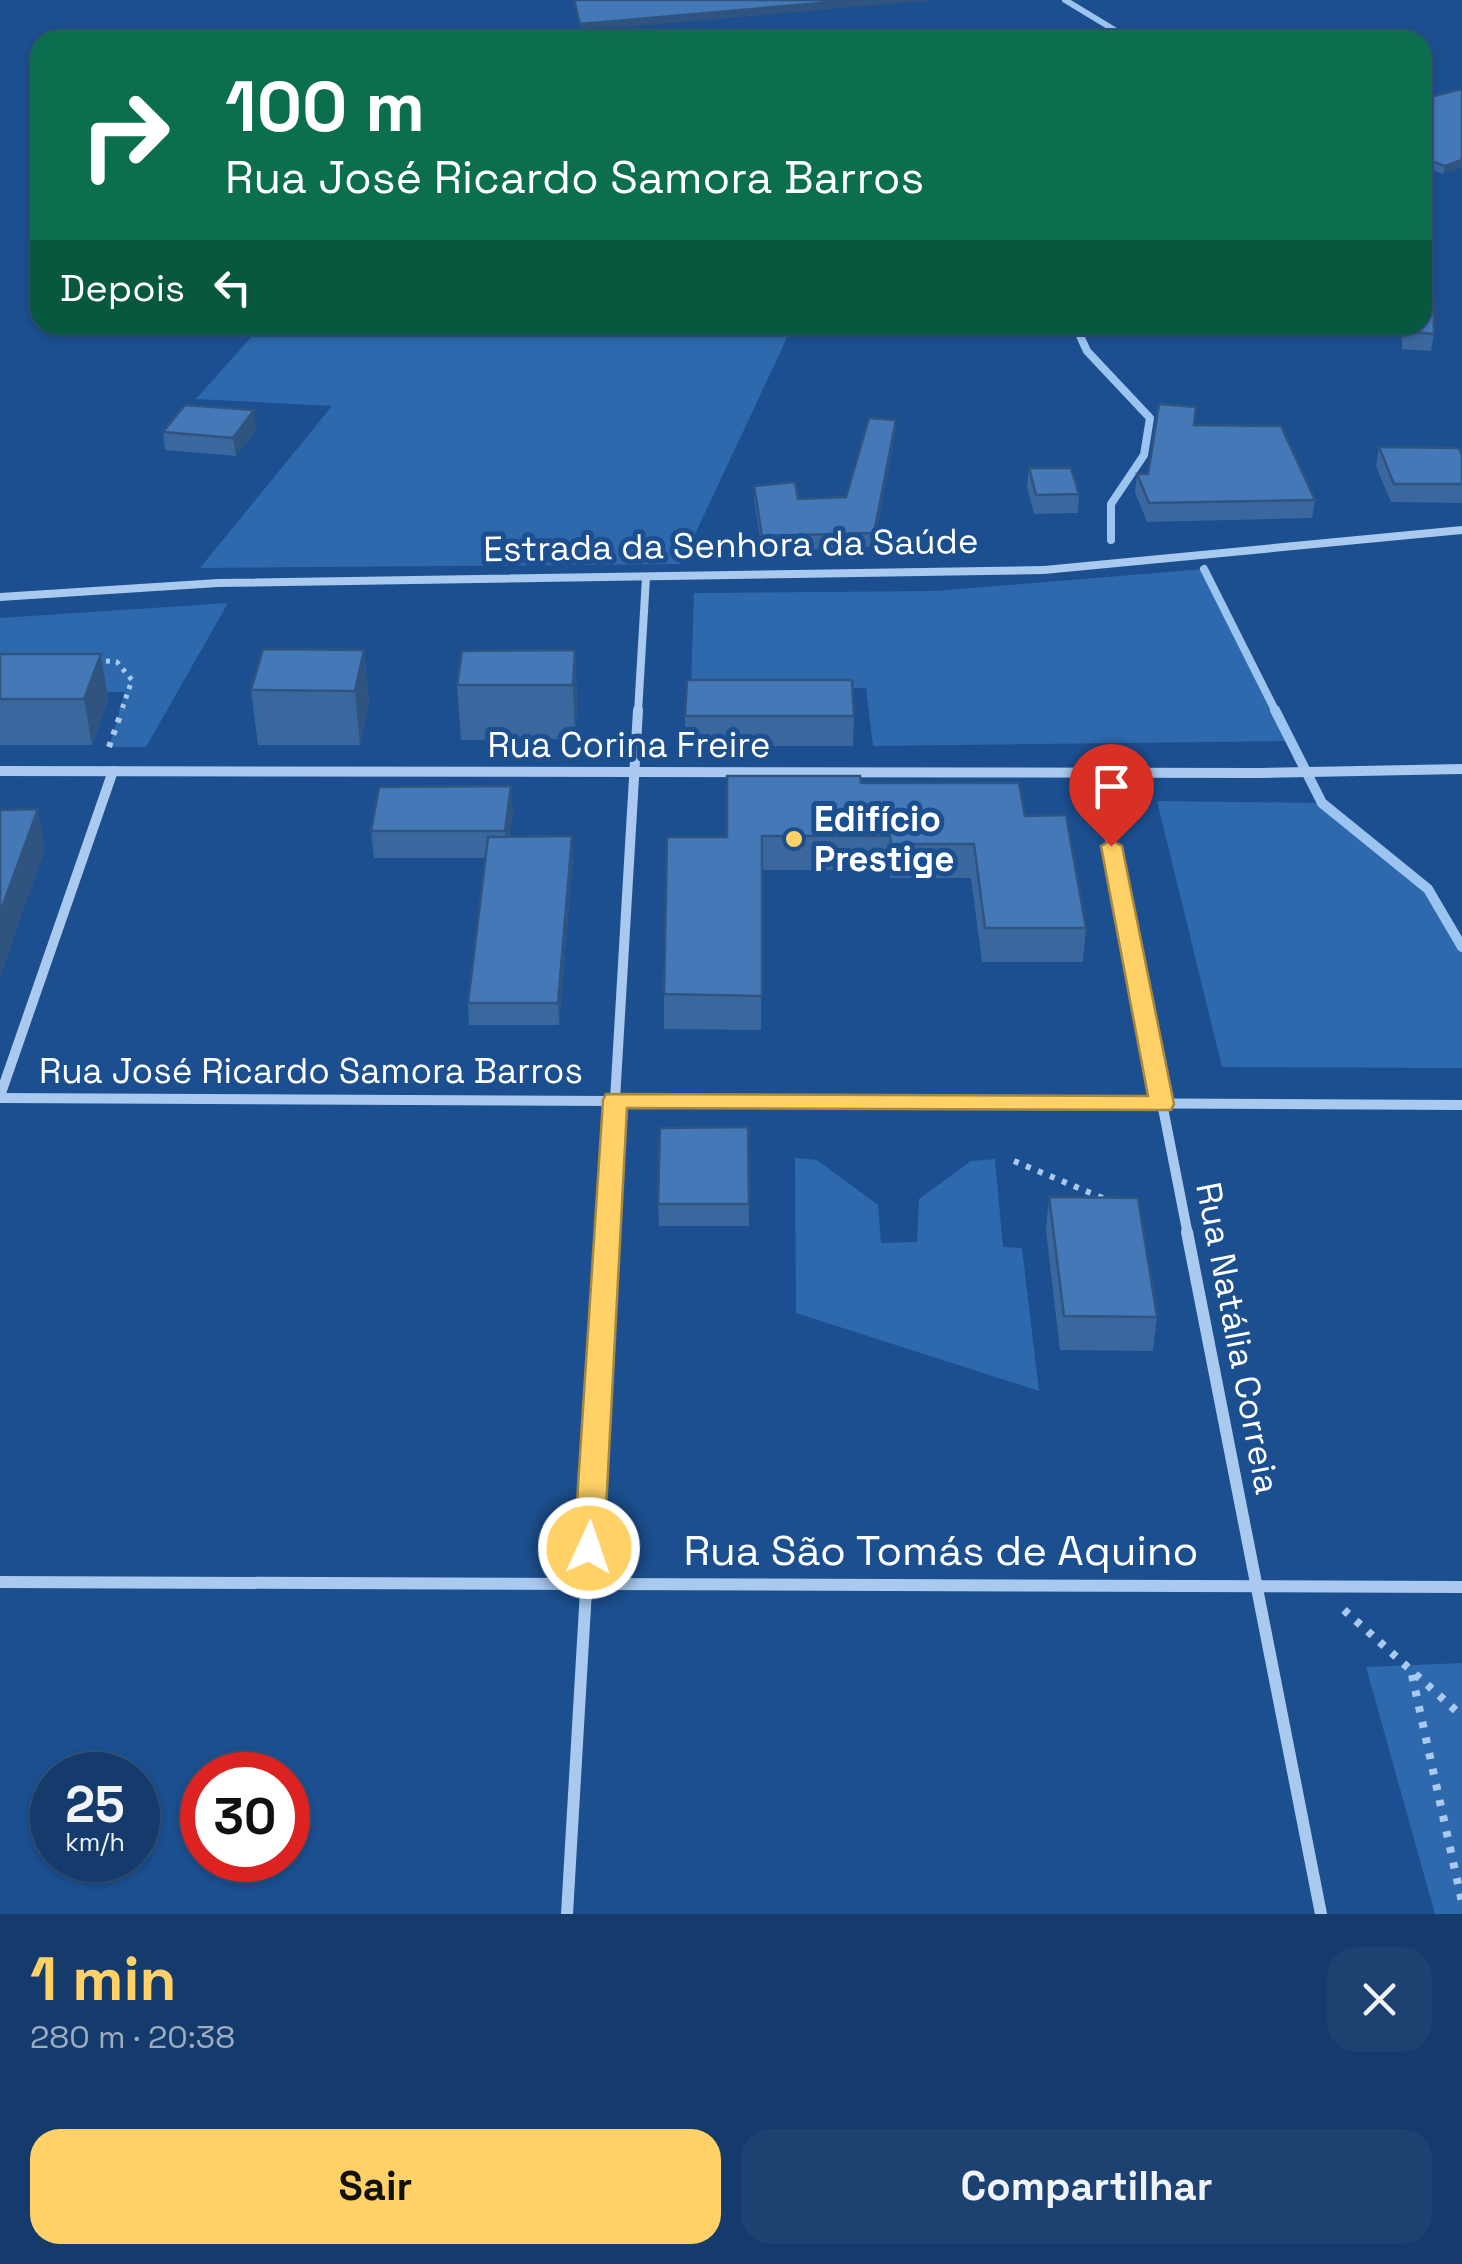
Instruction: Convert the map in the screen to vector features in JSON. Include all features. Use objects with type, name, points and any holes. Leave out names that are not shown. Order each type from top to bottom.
[{"type":"street","name":"Estrada da Senhora da Saúde","points":[[0,597],[218,583],[1044,570],[1462,530]]},
{"type":"street","points":[[567,1914],[646,578]]},
{"type":"street","name":"Rua Corina Freire","points":[[0,771],[1258,774],[1462,769]]},
{"type":"street","points":[[0,1097],[114,771]]},
{"type":"street","name":"Rua Natália Correia","points":[[1097,773],[1320,1914]]},
{"type":"street","name":"Rua José Ricardo Samora Barros","points":[[0,1097],[1462,1105]]},
{"type":"street","name":"Rua São Tomás de Aquino","points":[[0,1582],[1462,1587]]},
{"type":"path","points":[[84,659],[118,662],[132,680],[108,747]]},
{"type":"path","points":[[1014,1161],[1124,1207]]},
{"type":"path","points":[[1322,1586],[1363,1631],[1462,1716]]},
{"type":"path","points":[[1412,1674],[1462,1902]]},
{"type":"shaded area","points":[[253,335],[788,335],[681,564],[200,568],[332,406],[196,399]]},
{"type":"shaded area","points":[[1204,569],[1290,741],[873,746],[866,688],[691,688],[694,593],[935,591]]},
{"type":"shaded area","points":[[228,603],[146,747],[109,747],[125,692],[0,691],[0,618]]},
{"type":"shaded area","points":[[1157,801],[1322,803],[1428,889],[1462,947],[1462,1068],[1222,1067]]},
{"type":"shaded area","points":[[795,1158],[817,1160],[878,1205],[881,1243],[917,1242],[919,1199],[971,1161],[995,1159],[1003,1247],[1022,1248],[1039,1391],[796,1313]]},
{"type":"shaded area","points":[[1462,1663],[1462,1914],[1435,1914],[1366,1667]]},
{"type":"building","points":[[574,0],[854,0],[580,24]]},
{"type":"building","points":[[1462,89],[1462,160],[1445,166],[1432,161],[1432,96]]},
{"type":"building","points":[[1432,297],[1434,297],[1432,334]]},
{"type":"building","points":[[1159,404],[1196,407],[1194,425],[1281,426],[1315,500],[1149,503],[1137,474],[1148,474]]},
{"type":"building","points":[[185,405],[254,410],[233,438],[163,432]]},
{"type":"building","points":[[869,418],[896,420],[874,533],[762,536],[754,486],[795,482],[798,499],[846,497]]},
{"type":"building","points":[[1379,447],[1459,448],[1462,484],[1394,484]]},
{"type":"building","points":[[1029,468],[1071,468],[1079,494],[1036,495]]},
{"type":"building","points":[[263,649],[364,650],[355,691],[251,690]]},
{"type":"building","points":[[575,650],[573,685],[457,685],[462,651]]},
{"type":"building","points":[[0,654],[101,654],[84,699],[0,699]]},
{"type":"building","points":[[687,680],[852,680],[854,716],[685,716]]},
{"type":"building","points":[[727,776],[860,776],[861,783],[1019,783],[1025,816],[1066,815],[1086,928],[985,928],[974,844],[891,844],[890,836],[762,836],[762,996],[664,994],[667,837],[727,837]]},
{"type":"building","points":[[511,786],[505,831],[371,831],[379,787]]},
{"type":"building","points":[[38,809],[0,913],[0,810]]},
{"type":"building","points":[[572,836],[558,1003],[468,1003],[488,837]]},
{"type":"building","points":[[748,1127],[749,1204],[658,1204],[660,1128]]},
{"type":"building","points":[[1049,1197],[1138,1198],[1157,1317],[1064,1316]]},
{"type":"waterway","points":[[1065,0],[1114,30]]},
{"type":"waterway","points":[[1080,335],[1087,351],[1150,418],[1144,455],[1111,504],[1111,540]]},
{"type":"waterway","points":[[1204,569],[1276,712]]},
{"type":"waterway","points":[[1275,710],[1322,803],[1428,889],[1462,947]]},
{"type":"place","name":"Edifício Prestige","points":[[794,839]]},
{"type":"route","points":[[589,1548],[615,1100],[1162,1104],[1111,846]]}]
